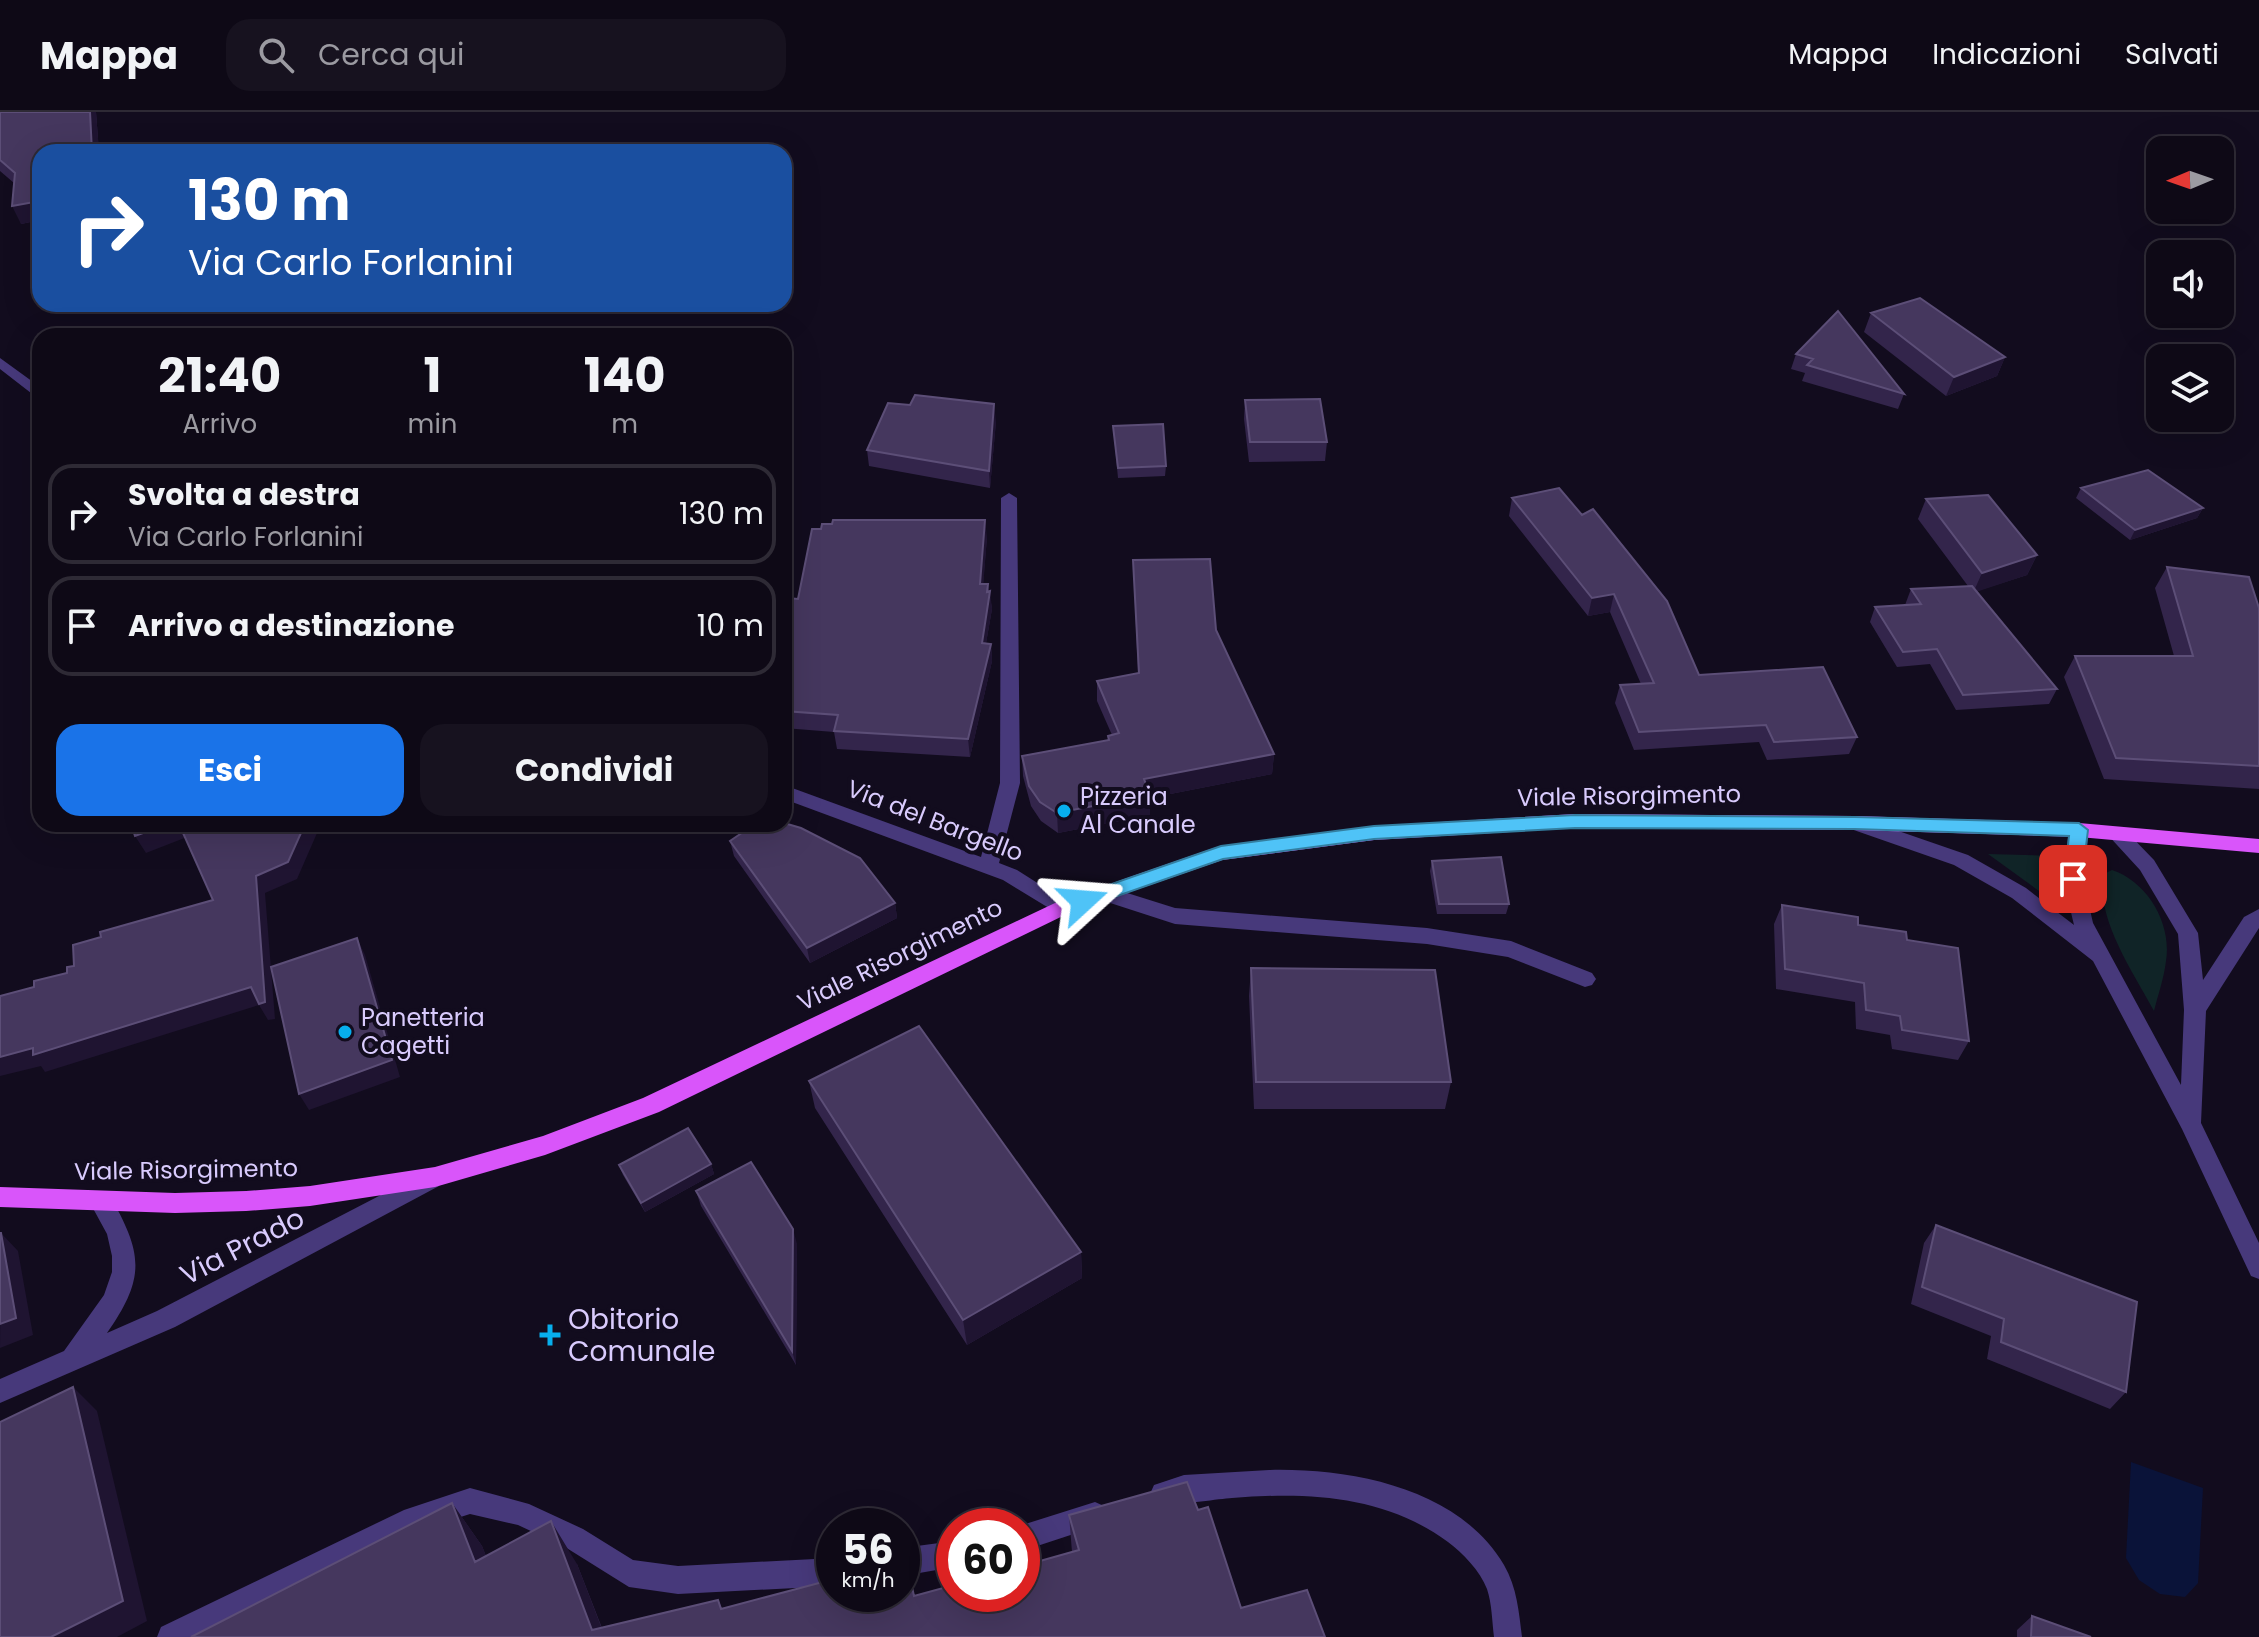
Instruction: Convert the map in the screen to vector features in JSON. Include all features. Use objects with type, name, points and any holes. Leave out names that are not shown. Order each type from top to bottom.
[{"type":"main road","name":"Viale Risorgimento","points":[[0,1197],[175,1203],[259,1200],[310,1196],[435,1177],[545,1145],[651,1105],[1062,908],[1221,853],[1374,833],[1575,821],[1855,823],[2079,830],[2259,846]]},
{"type":"street","points":[[0,362],[32,388]]},
{"type":"street","points":[[988,867],[1010,783],[1009,498]]},
{"type":"street","name":"Via del Bargello","points":[[792,795],[988,867],[1026,884],[1062,908]]},
{"type":"street","points":[[1855,823],[1972,866],[2019,893],[2105,961]]},
{"type":"street","points":[[2079,830],[2073,879],[2083,923],[2191,1125],[2259,1268]]},
{"type":"street","points":[[2116,833],[2147,865],[2188,933],[2195,1010],[2191,1125]]},
{"type":"street","points":[[1105,894],[1175,916],[1427,936],[1511,949],[1585,979]]},
{"type":"street","points":[[2195,1010],[2251,923],[2259,917]]},
{"type":"street","name":"Via Prado","points":[[0,1391],[166,1319],[435,1177]]},
{"type":"street","name":"Via Prado","points":[[72,1359],[111,1310],[123,1274],[122,1241],[101,1201]]},
{"type":"street","points":[[1040,1532],[1184,1488],[1318,1483],[1378,1495],[1429,1515],[1474,1543],[1497,1579],[1508,1637]]},
{"type":"street","points":[[171,1637],[413,1519],[470,1501],[520,1513],[561,1532],[629,1573],[678,1580],[816,1573]]},
{"type":"green space","points":[[1988,854],[2056,856],[2058,884],[2068,912]]},
{"type":"green space","points":[[2112,870],[2125,876],[2146,894],[2161,919],[2167,947],[2166,961],[2154,1011],[2110,925],[2103,889],[2106,873]]},
{"type":"water","points":[[2131,1462],[2203,1488],[2198,1583],[2185,1597],[2160,1594],[2139,1580],[2126,1558]]},
{"type":"building","points":[[0,112],[90,112],[92,144],[32,144],[32,202],[12,206],[15,173],[0,160]]},
{"type":"building","points":[[1920,298],[2005,357],[1954,377],[1871,313]]},
{"type":"building","points":[[1838,311],[1904,394],[1807,365],[1813,359],[1796,354]]},
{"type":"building","points":[[915,395],[994,404],[989,471],[867,450],[888,403],[910,405]]},
{"type":"building","points":[[1320,399],[1327,442],[1250,442],[1245,400]]},
{"type":"building","points":[[1163,424],[1166,466],[1118,468],[1113,426]]},
{"type":"building","points":[[2148,470],[2203,508],[2135,530],[2081,488]]},
{"type":"building","points":[[1559,488],[1582,515],[1593,509],[1667,601],[1699,675],[1823,667],[1857,737],[1774,742],[1766,725],[1639,732],[1620,685],[1654,683],[1614,594],[1592,598],[1512,498]]},
{"type":"building","points":[[1988,495],[2037,555],[1982,573],[1926,499]]},
{"type":"building","points":[[833,520],[985,520],[980,584],[988,584],[987,592],[990,591],[982,643],[991,644],[968,739],[834,731],[838,715],[792,712],[792,598],[798,599],[812,529],[821,529],[822,524],[832,524]]},
{"type":"building","points":[[1210,559],[1216,630],[1274,754],[1144,779],[1150,795],[1057,813],[1040,802],[1029,786],[1022,756],[1109,740],[1108,736],[1119,733],[1097,681],[1139,673],[1133,560]]},
{"type":"building","points":[[2167,567],[2249,577],[2259,608],[2259,766],[2116,758],[2075,656],[2193,656]]},
{"type":"building","points":[[1972,586],[2057,689],[1963,695],[1937,649],[1903,652],[1875,607],[1921,604],[1911,589]]},
{"type":"building","points":[[792,825],[801,828],[860,858],[895,903],[807,948],[730,841],[743,832],[792,832]]},
{"type":"building","points":[[183,832],[301,832],[288,862],[256,876],[265,1002],[259,1004],[251,987],[33,1055],[33,1048],[0,1057],[0,996],[34,987],[34,981],[67,973],[67,967],[74,966],[73,945],[101,937],[100,932],[213,900]]},
{"type":"building","points":[[1501,857],[1509,904],[1439,904],[1432,861]]},
{"type":"building","points":[[1782,905],[1858,917],[1858,925],[1906,932],[1907,940],[1958,948],[1969,1041],[1902,1030],[1900,1016],[1866,1010],[1864,983],[1785,969]]},
{"type":"building","points":[[357,938],[392,1060],[299,1094],[271,967]]},
{"type":"building","points":[[1251,968],[1435,970],[1451,1082],[1256,1082]]},
{"type":"building","points":[[919,1026],[1081,1252],[963,1320],[809,1081]]},
{"type":"building","points":[[688,1128],[711,1164],[641,1203],[619,1165]]},
{"type":"building","points":[[751,1162],[793,1229],[792,1351],[696,1191]]},
{"type":"building","points":[[1936,1225],[2137,1302],[2126,1392],[2001,1342],[2004,1319],[1922,1287]]},
{"type":"building","points":[[0,1233],[16,1318],[0,1324]]},
{"type":"building","points":[[73,1387],[123,1601],[51,1637],[0,1637],[0,1422]]},
{"type":"building","points":[[1187,1482],[1198,1510],[1208,1507],[1241,1608],[1307,1590],[1325,1637],[191,1637],[452,1503],[475,1562],[551,1521],[592,1630],[718,1600],[721,1609],[816,1584],[816,1612],[920,1612],[920,1594],[936,1590],[936,1612],[1040,1612],[1040,1561],[1079,1550],[1069,1515]]},
{"type":"building","points":[[2032,1616],[2091,1637],[2031,1637]]},
{"type":"place","name":"Pizzeria Al Canale","points":[[1064,811]]},
{"type":"place","name":"Panetteria Cagetti","points":[[345,1032]]},
{"type":"place","name":"Obitorio Comunale","points":[[550,1335]]},
{"type":"route","points":[[1083,901],[1221,853],[1374,833],[1575,821],[1855,823],[2079,830],[2073,879]]}]
